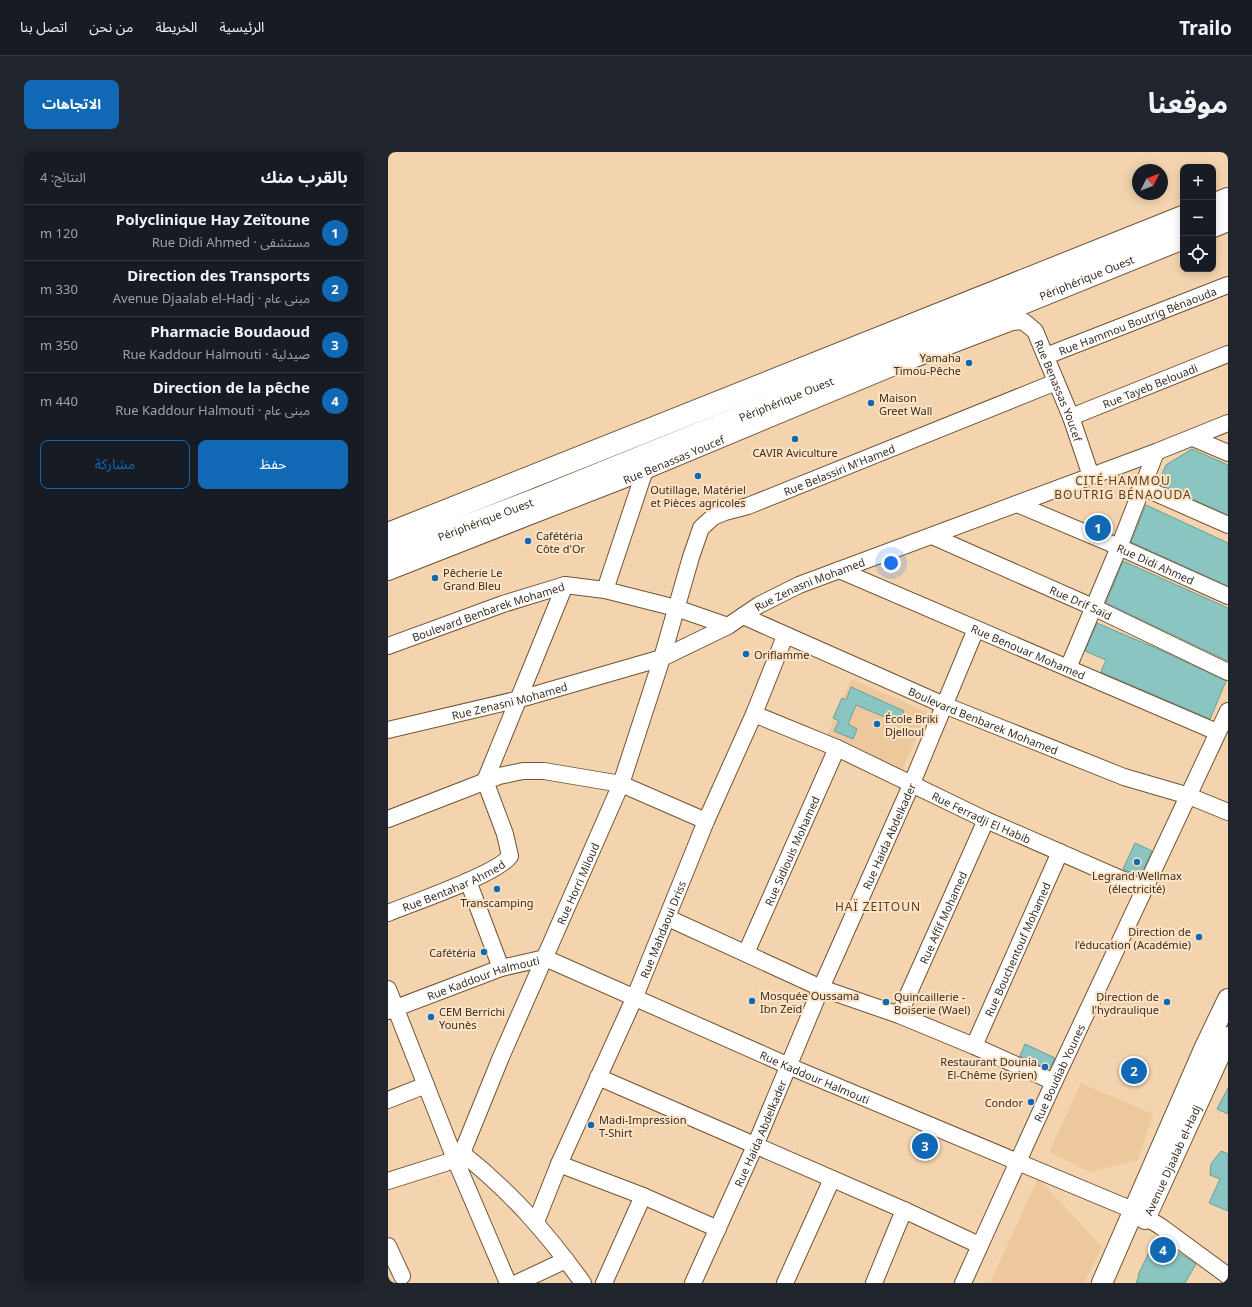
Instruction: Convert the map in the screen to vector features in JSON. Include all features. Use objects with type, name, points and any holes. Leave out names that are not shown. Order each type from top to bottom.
[{"type":"highway","points":[[1216,204],[1228,199]]},
{"type":"highway","name":"Périphérique Ouest","points":[[388,534],[1180,218]]},
{"type":"highway","points":[[1216,225],[1228,220]]},
{"type":"highway","name":"Périphérique Ouest","points":[[388,556],[540,498],[1180,239]]},
{"type":"main road","name":"Avenue Djaalab el-Hadj","points":[[1117,1283],[1140,1214],[1155,1161],[1228,999]]},
{"type":"main road","name":"Avenue Djaalab el-Hadj","points":[[1140,1214],[1228,1037]]},
{"type":"main road","points":[[1102,1283],[1140,1214]]},
{"type":"street","name":"Rue Hammou Boutrig Bénaouda","points":[[1046,356],[1226,290]]},
{"type":"street","name":"Rue Benassas Youcef","points":[[388,572],[646,470],[899,365],[1012,322],[1023,321],[1036,331],[1071,417],[1091,476]]},
{"type":"street","name":"Rue Tayeb Belouadi","points":[[1071,417],[1228,354]]},
{"type":"street","name":"Rue Belassiri M'Hamed","points":[[676,608],[701,528],[713,517],[748,506],[1056,382]]},
{"type":"street","name":"Rue Zenasni Mohamed","points":[[388,730],[520,699],[662,658],[728,626],[759,605],[799,585],[1156,452],[1228,423]]},
{"type":"street","points":[[1193,438],[1228,453]]},
{"type":"street","points":[[1068,668],[1119,547],[1156,452]]},
{"type":"street","points":[[605,590],[646,470]]},
{"type":"street","points":[[1142,487],[1228,525]]},
{"type":"street","name":"Rue Didi Ahmed","points":[[1017,504],[1119,547],[1228,596]]},
{"type":"street","name":"Rue Drif Saïd","points":[[932,536],[1093,607],[1228,672]]},
{"type":"street","name":"Rue Benouar Mohamed","points":[[839,570],[1217,732]]},
{"type":"street","points":[[486,781],[566,584]]},
{"type":"street","name":"Boulevard Benbarek Mohamed","points":[[388,646],[502,604],[566,584],[605,590],[676,608],[728,626]]},
{"type":"street","name":"Rue Horri Miloud","points":[[458,1156],[621,784],[662,658],[676,608]]},
{"type":"street","name":"Boulevard Benbarek Mohamed","points":[[743,616],[785,636],[944,705],[1124,777],[1189,796],[1228,812]]},
{"type":"street","name":"Rue Haida Abdelkader","points":[[693,1283],[755,1146],[821,988],[912,783],[976,629]]},
{"type":"street","name":"Rue Mahdaoui Driss","points":[[536,1222],[598,1077],[634,999],[706,822],[754,714],[785,636]]},
{"type":"street","name":"Rue Boudiab Younes","points":[[963,1283],[1054,1082],[1228,711]]},
{"type":"street","name":"Rue Ferradji El Habib","points":[[754,714],[837,748],[986,820],[1144,889]]},
{"type":"street","name":"Rue Sidiouis Mohamed","points":[[746,953],[837,748]]},
{"type":"street","points":[[388,819],[499,776],[523,771],[544,771],[621,784],[706,822]]},
{"type":"street","name":"Rue Bentahar Ahmed","points":[[388,913],[468,881],[498,867],[510,856],[506,834],[486,781]]},
{"type":"street","name":"Rue Affif Mohamed","points":[[899,1015],[986,820]]},
{"type":"street","name":"Rue Bouchentouf Mohamed","points":[[974,1046],[1060,852]]},
{"type":"street","points":[[468,881],[501,968]]},
{"type":"street","points":[[668,918],[821,988],[899,1015],[974,1046],[1054,1082]]},
{"type":"street","name":"Rue Kaddour Halmouti","points":[[392,1009],[501,968],[545,958],[634,999],[788,1066],[1019,1161],[1140,1214],[1160,1226],[1228,1276]]},
{"type":"street","points":[[388,989],[392,1009],[458,1156],[508,1283]]},
{"type":"street","points":[[598,1077],[904,1210],[979,1245]]},
{"type":"street","points":[[388,1100],[426,1085]]},
{"type":"street","points":[[388,1181],[458,1156]]},
{"type":"street","points":[[458,1156],[487,1173],[536,1222],[583,1283]]},
{"type":"street","points":[[560,1164],[643,1196],[718,1229]]},
{"type":"street","points":[[785,1283],[832,1180]]},
{"type":"street","points":[[604,1283],[643,1196]]},
{"type":"street","points":[[874,1283],[904,1210]]},
{"type":"street","points":[[388,1246],[392,1263],[402,1276]]},
{"type":"street","points":[[517,1283],[566,1260]]},
{"type":"shaded area","name":"École Briki Djelloul","points":[[851,679],[927,712],[903,769],[827,736]]},
{"type":"shaded area","points":[[1081,1083],[1153,1114],[1138,1160],[1090,1172],[1049,1152]]},
{"type":"shaded area","points":[[1038,1178],[1102,1247],[1084,1283],[990,1283]]},
{"type":"building","points":[[1192,449],[1228,465],[1228,515],[1158,484],[1166,465]]},
{"type":"building","points":[[1146,505],[1228,543],[1228,586],[1131,542]]},
{"type":"building","points":[[1123,561],[1228,608],[1228,661],[1106,603]]},
{"type":"building","points":[[1097,623],[1158,649],[1226,681],[1210,719],[1101,672],[1106,660],[1085,651]]},
{"type":"building","points":[[851,687],[904,711],[899,723],[856,705],[848,724],[857,729],[853,739],[834,731],[839,721],[833,718],[842,698],[846,700]]},
{"type":"building","name":"Legrand Wellmax (électricité)","points":[[1135,843],[1152,851],[1140,877],[1123,869]]},
{"type":"building","name":"Restaurant Dounia El-Chême (syrien)","points":[[1025,1044],[1055,1058],[1049,1070],[1020,1056]]},
{"type":"building","points":[[1228,1088],[1228,1114],[1217,1109]]},
{"type":"building","points":[[1221,1151],[1228,1154],[1228,1211],[1209,1203],[1220,1179],[1210,1175],[1211,1164]]},
{"type":"building","points":[[1156,1238],[1196,1264],[1185,1283],[1136,1283],[1139,1276],[1138,1275]]},
{"type":"place","name":"Yamaha Timou-Pêche","points":[[969,363]]},
{"type":"place","name":"Maison Greet Wall","points":[[871,403]]},
{"type":"place","name":"CAVIR Aviculture","points":[[795,439]]},
{"type":"place","name":"Outillage, Matériel et Pièces agricoles","points":[[698,476]]},
{"type":"place","name":"Polyclinique Hay Zeïtoune","points":[[1098,528]]},
{"type":"place","name":"Cafétéria Côte d'Or","points":[[528,541]]},
{"type":"place","name":"Pêcherie Le Grand Bleu","points":[[435,578]]},
{"type":"place","name":"Oriflamme","points":[[746,654]]},
{"type":"place","name":"École Briki Djelloul","points":[[877,724]]},
{"type":"place","name":"Legrand Wellmax (électricité)","points":[[1137,862]]},
{"type":"place","name":"Transcamping","points":[[497,889]]},
{"type":"place","name":"Direction de l'éducation (Académie)","points":[[1199,937]]},
{"type":"place","name":"Cafétéria","points":[[484,952]]},
{"type":"place","name":"Mosquée Oussama Ibn Zeïd","points":[[752,1001]]},
{"type":"place","name":"Quincaillerie - Boiserie (Wael)","points":[[886,1002]]},
{"type":"place","name":"Direction de l'hydraulique","points":[[1167,1002]]},
{"type":"place","name":"CEM Berrichi Younès","points":[[431,1017]]},
{"type":"place","name":"Restaurant Dounia El-Chême (syrien)","points":[[1045,1067]]},
{"type":"place","name":"Direction des Transports","points":[[1134,1071]]},
{"type":"place","name":"Condor","points":[[1031,1102]]},
{"type":"place","name":"Madi-Impression T-Shirt","points":[[591,1125]]},
{"type":"place","name":"Pharmacie Boudaoud","points":[[925,1146]]},
{"type":"place","name":"Direction de la pêche","points":[[1163,1250]]},
{"type":"district","name":"CITÉ HAMMOU BOUTRIG BÉNAOUDA","points":[[1123,487]]},
{"type":"district","name":"HAÏ ZEITOUN","points":[[878,906]]}]
